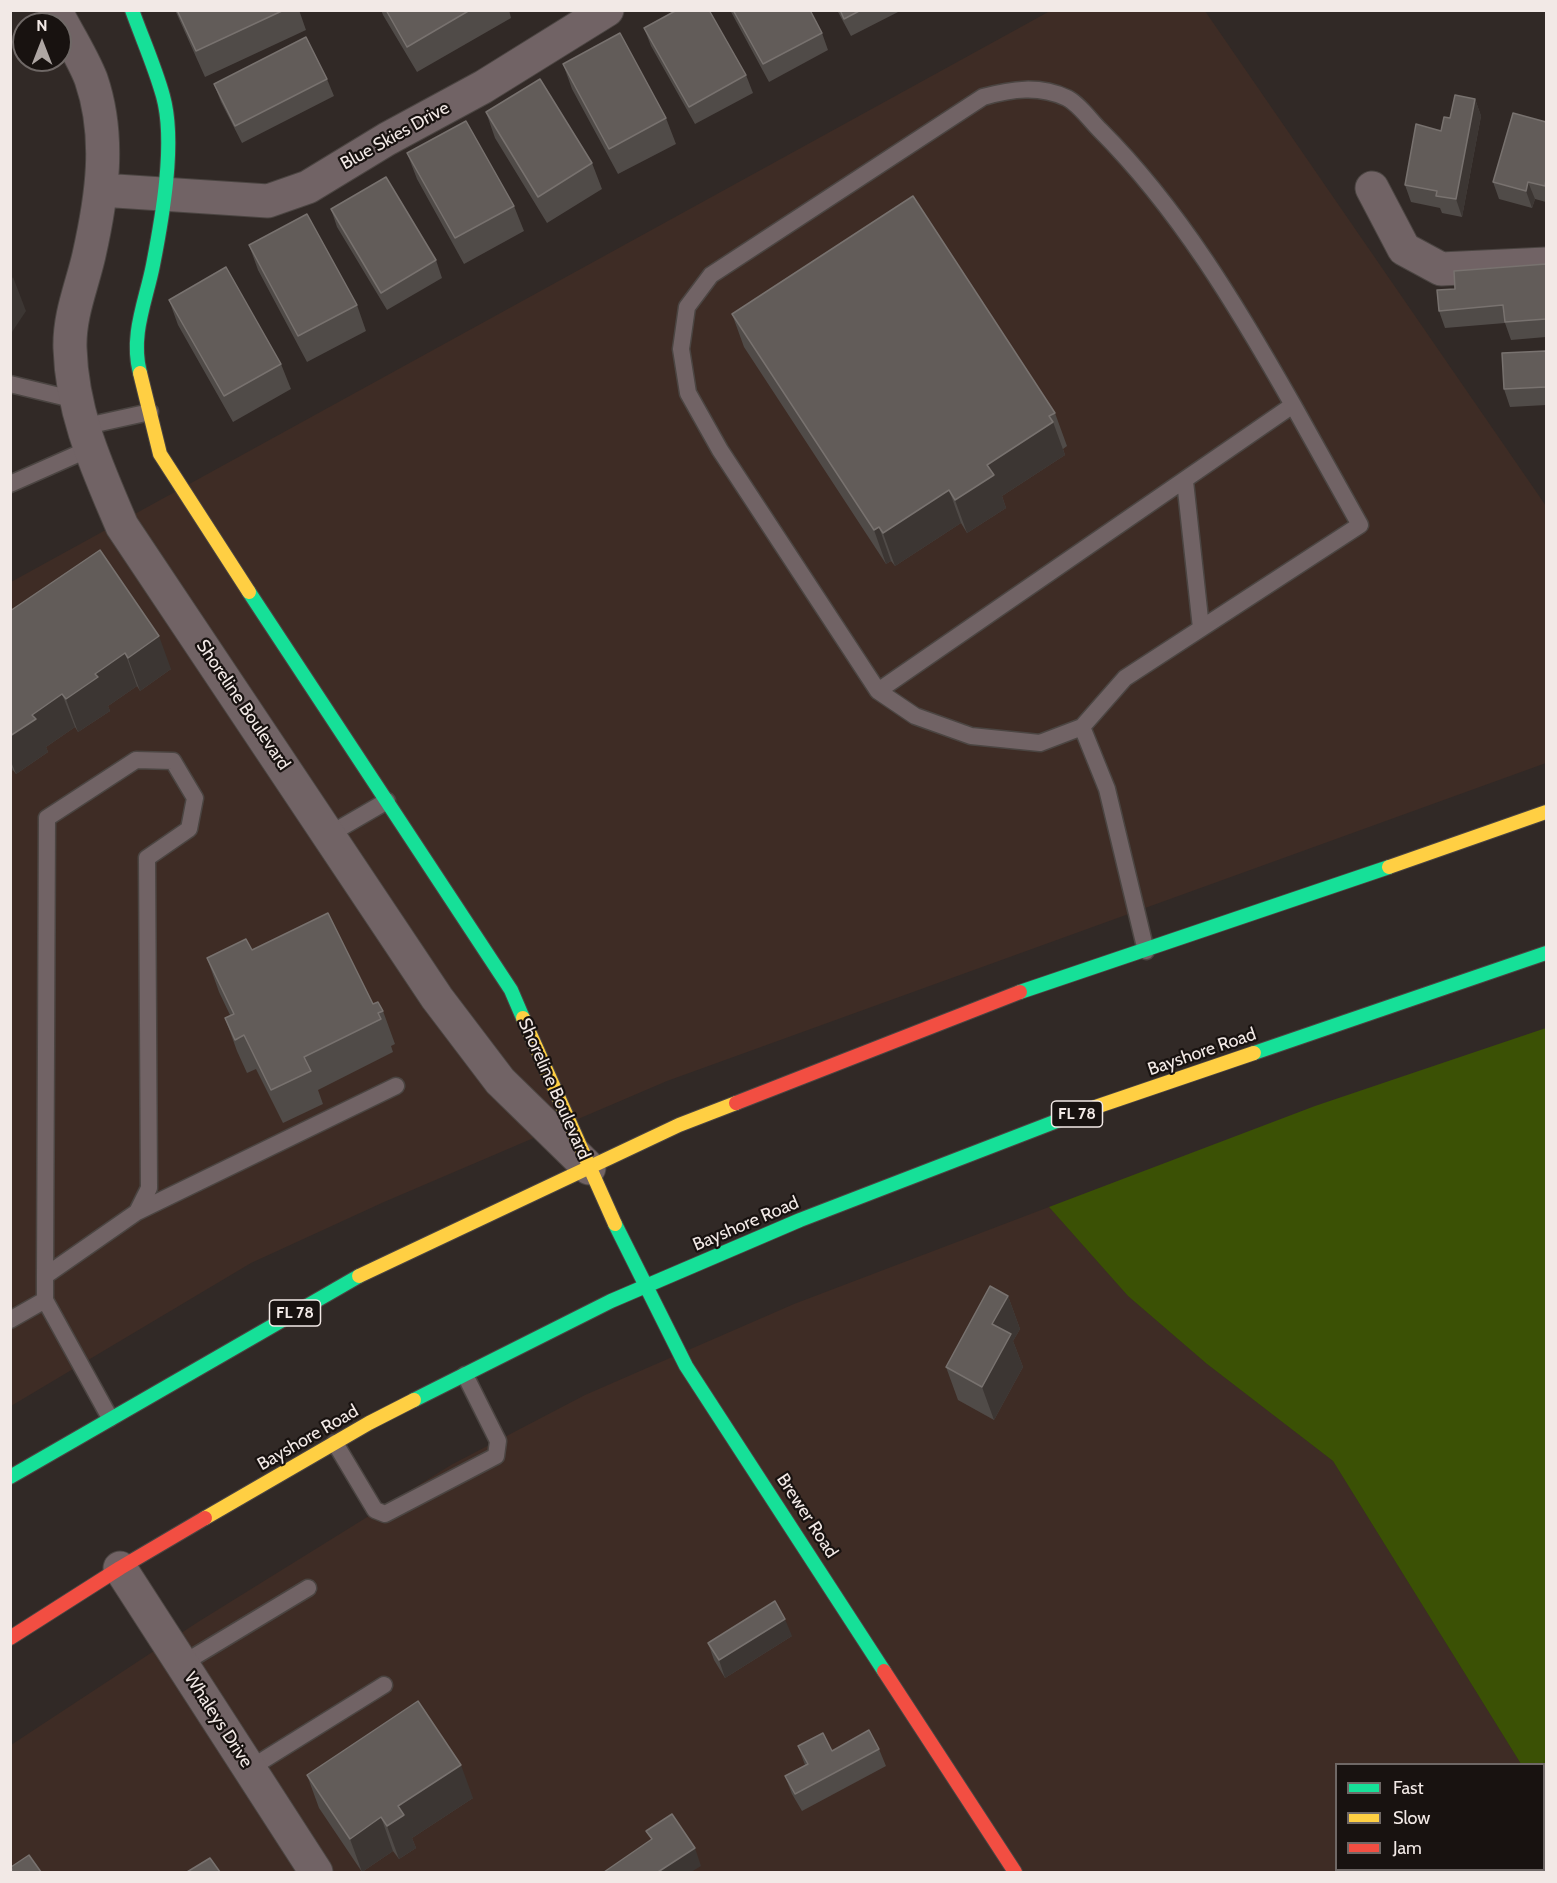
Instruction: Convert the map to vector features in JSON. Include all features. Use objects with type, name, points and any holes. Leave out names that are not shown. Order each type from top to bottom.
[{"type":"main road","name":"Shoreline Boulevard","points":[[132,10],[164,98],[168,148],[164,195],[153,266],[139,316],[138,362],[160,454],[511,990],[589,1168]]},
{"type":"main road","name":"FL 78","points":[[10,1477],[369,1271],[679,1125],[928,1026],[1083,969],[1146,951],[1546,812]]},
{"type":"main road","name":"Bayshore Road","points":[[10,1638],[120,1568],[335,1443],[465,1375],[646,1286],[801,1220],[1081,1112],[1546,953]]},
{"type":"main road","name":"Brewer Road","points":[[589,1168],[686,1366],[1016,1872]]},
{"type":"street","name":"Shoreline Boulevard","points":[[55,10],[91,79],[102,128],[101,190],[86,266],[74,304],[70,347],[82,425],[122,526],[330,834],[437,998],[500,1081],[589,1168]]},
{"type":"street","name":"Blue Skies Drive","points":[[101,190],[268,201],[308,187],[387,139],[483,87],[589,15]]},
{"type":"street","points":[[1372,188],[1404,249],[1441,269],[1546,264]]},
{"type":"street","name":"Whaleys Drive","points":[[120,1568],[316,1872]]},
{"type":"lane","points":[[1012,89],[1040,89],[1069,99],[1161,196],[1257,341],[1360,525],[1201,628],[1125,678],[1082,727],[1040,743],[971,736],[915,716],[878,691],[720,450],[688,393],[681,349],[687,307],[711,275],[983,97],[1012,89]]},
{"type":"lane","points":[[10,384],[82,425]]},
{"type":"lane","points":[[878,691],[1293,405]]},
{"type":"lane","points":[[10,484],[82,425],[150,412]]},
{"type":"lane","points":[[1185,480],[1201,628]]},
{"type":"lane","points":[[1082,727],[1107,789],[1146,951]]},
{"type":"lane","points":[[110,1418],[45,1300],[47,818],[136,760],[173,762],[195,798],[189,829],[147,858],[149,1188],[138,1212]]},
{"type":"lane","points":[[330,834],[387,801]]},
{"type":"lane","points":[[45,1276],[138,1212],[396,1086]]},
{"type":"lane","points":[[10,1320],[45,1300]]},
{"type":"lane","points":[[335,1443],[375,1510],[385,1514],[496,1456],[498,1441],[465,1375]]},
{"type":"lane","points":[[182,1664],[308,1588]]},
{"type":"lane","points":[[249,1769],[384,1685]]},
{"type":"shaded area","points":[[1050,11],[1205,11],[1546,506],[1546,763],[667,1081],[384,1202],[251,1263],[11,1406],[11,582]]},
{"type":"shaded area","points":[[1049,1207],[1128,1296],[1207,1364],[1333,1461],[1520,1763],[1335,1763],[1335,1871],[1545,1871],[1546,1789],[1546,1872],[11,1872],[11,1745],[198,1622],[451,1465],[585,1395],[794,1304]]},
{"type":"green space","points":[[1546,1028],[1546,1789],[1545,1763],[1520,1763],[1333,1461],[1207,1364],[1128,1296],[1049,1207],[1315,1106]]},
{"type":"building","points":[[177,10],[284,10],[196,51]]},
{"type":"building","points":[[386,10],[470,10],[407,47]]},
{"type":"building","points":[[677,10],[709,10],[746,75],[689,107],[644,28]]},
{"type":"building","points":[[733,10],[810,10],[822,33],[763,64]]},
{"type":"building","points":[[840,10],[861,10],[844,19]]},
{"type":"building","points":[[620,33],[666,118],[609,149],[563,64]]},
{"type":"building","points":[[306,37],[327,79],[235,126],[214,84]]},
{"type":"building","points":[[540,79],[592,163],[538,197],[486,112]]},
{"type":"building","points":[[1455,95],[1475,99],[1456,199],[1436,196],[1437,191],[1405,185],[1416,124],[1441,131],[1444,117],[1450,118]]},
{"type":"building","points":[[1513,113],[1546,122],[1545,186],[1528,182],[1526,191],[1493,182]]},
{"type":"building","points":[[466,121],[514,206],[455,238],[407,153]]},
{"type":"building","points":[[386,177],[436,260],[381,293],[331,209]]},
{"type":"building","points":[[913,196],[1055,413],[1049,416],[1053,422],[987,465],[994,475],[955,500],[949,490],[883,533],[879,527],[874,530],[732,314]]},
{"type":"building","points":[[307,214],[357,305],[298,336],[249,245]]},
{"type":"building","points":[[1546,264],[1546,319],[1505,322],[1503,305],[1439,311],[1437,290],[1455,289],[1454,271]]},
{"type":"building","points":[[226,267],[281,364],[224,396],[169,300]]},
{"type":"building","points":[[1546,351],[1546,387],[1504,389],[1502,353]]},
{"type":"building","points":[[100,550],[159,636],[128,658],[125,653],[95,674],[98,677],[66,699],[62,694],[32,715],[36,719],[10,736],[10,611]]},
{"type":"building","points":[[328,913],[373,1004],[378,1002],[383,1011],[378,1013],[381,1019],[304,1057],[311,1071],[271,1090],[244,1035],[235,1040],[225,1018],[234,1014],[207,958],[246,939],[252,950]]},
{"type":"building","points":[[990,1286],[1008,1296],[992,1324],[1011,1334],[982,1387],[946,1367]]},
{"type":"building","points":[[775,1601],[785,1619],[719,1660],[708,1643]]},
{"type":"building","points":[[418,1701],[461,1765],[398,1806],[404,1815],[387,1826],[381,1817],[350,1839],[307,1775]]},
{"type":"building","points":[[869,1730],[879,1749],[795,1794],[785,1776],[808,1764],[798,1746],[823,1733],[832,1751]]},
{"type":"building","points":[[672,1814],[695,1848],[658,1872],[604,1872],[652,1839],[646,1831]]},
{"type":"building","points":[[29,1855],[41,1872],[10,1872],[11,1867]]},
{"type":"building","points":[[210,1858],[220,1872],[187,1872]]},
{"type":"traffic: fast","points":[[132,10],[163,96],[168,135],[168,158],[160,226],[138,332],[137,359],[140,373]]},
{"type":"traffic: fast","points":[[249,592],[511,990],[523,1018]]},
{"type":"traffic: fast","points":[[1020,992],[1389,867]]},
{"type":"traffic: fast","points":[[1254,1053],[1546,953]]},
{"type":"traffic: fast","points":[[414,1400],[611,1301],[800,1220],[1075,1114]]},
{"type":"traffic: fast","points":[[615,1224],[686,1366],[884,1671]]},
{"type":"traffic: fast","points":[[10,1477],[359,1276]]},
{"type":"traffic: slow","points":[[140,373],[160,454],[249,592]]},
{"type":"traffic: slow","points":[[1389,867],[1546,812]]},
{"type":"traffic: slow","points":[[523,1018],[615,1224]]},
{"type":"traffic: slow","points":[[1075,1114],[1254,1053]]},
{"type":"traffic: slow","points":[[359,1276],[679,1125],[736,1103]]},
{"type":"traffic: slow","points":[[205,1518],[369,1423],[414,1400]]},
{"type":"traffic: jam","points":[[736,1103],[1020,992]]},
{"type":"traffic: jam","points":[[10,1638],[120,1568],[205,1518]]},
{"type":"traffic: jam","points":[[884,1671],[1015,1872]]}]
